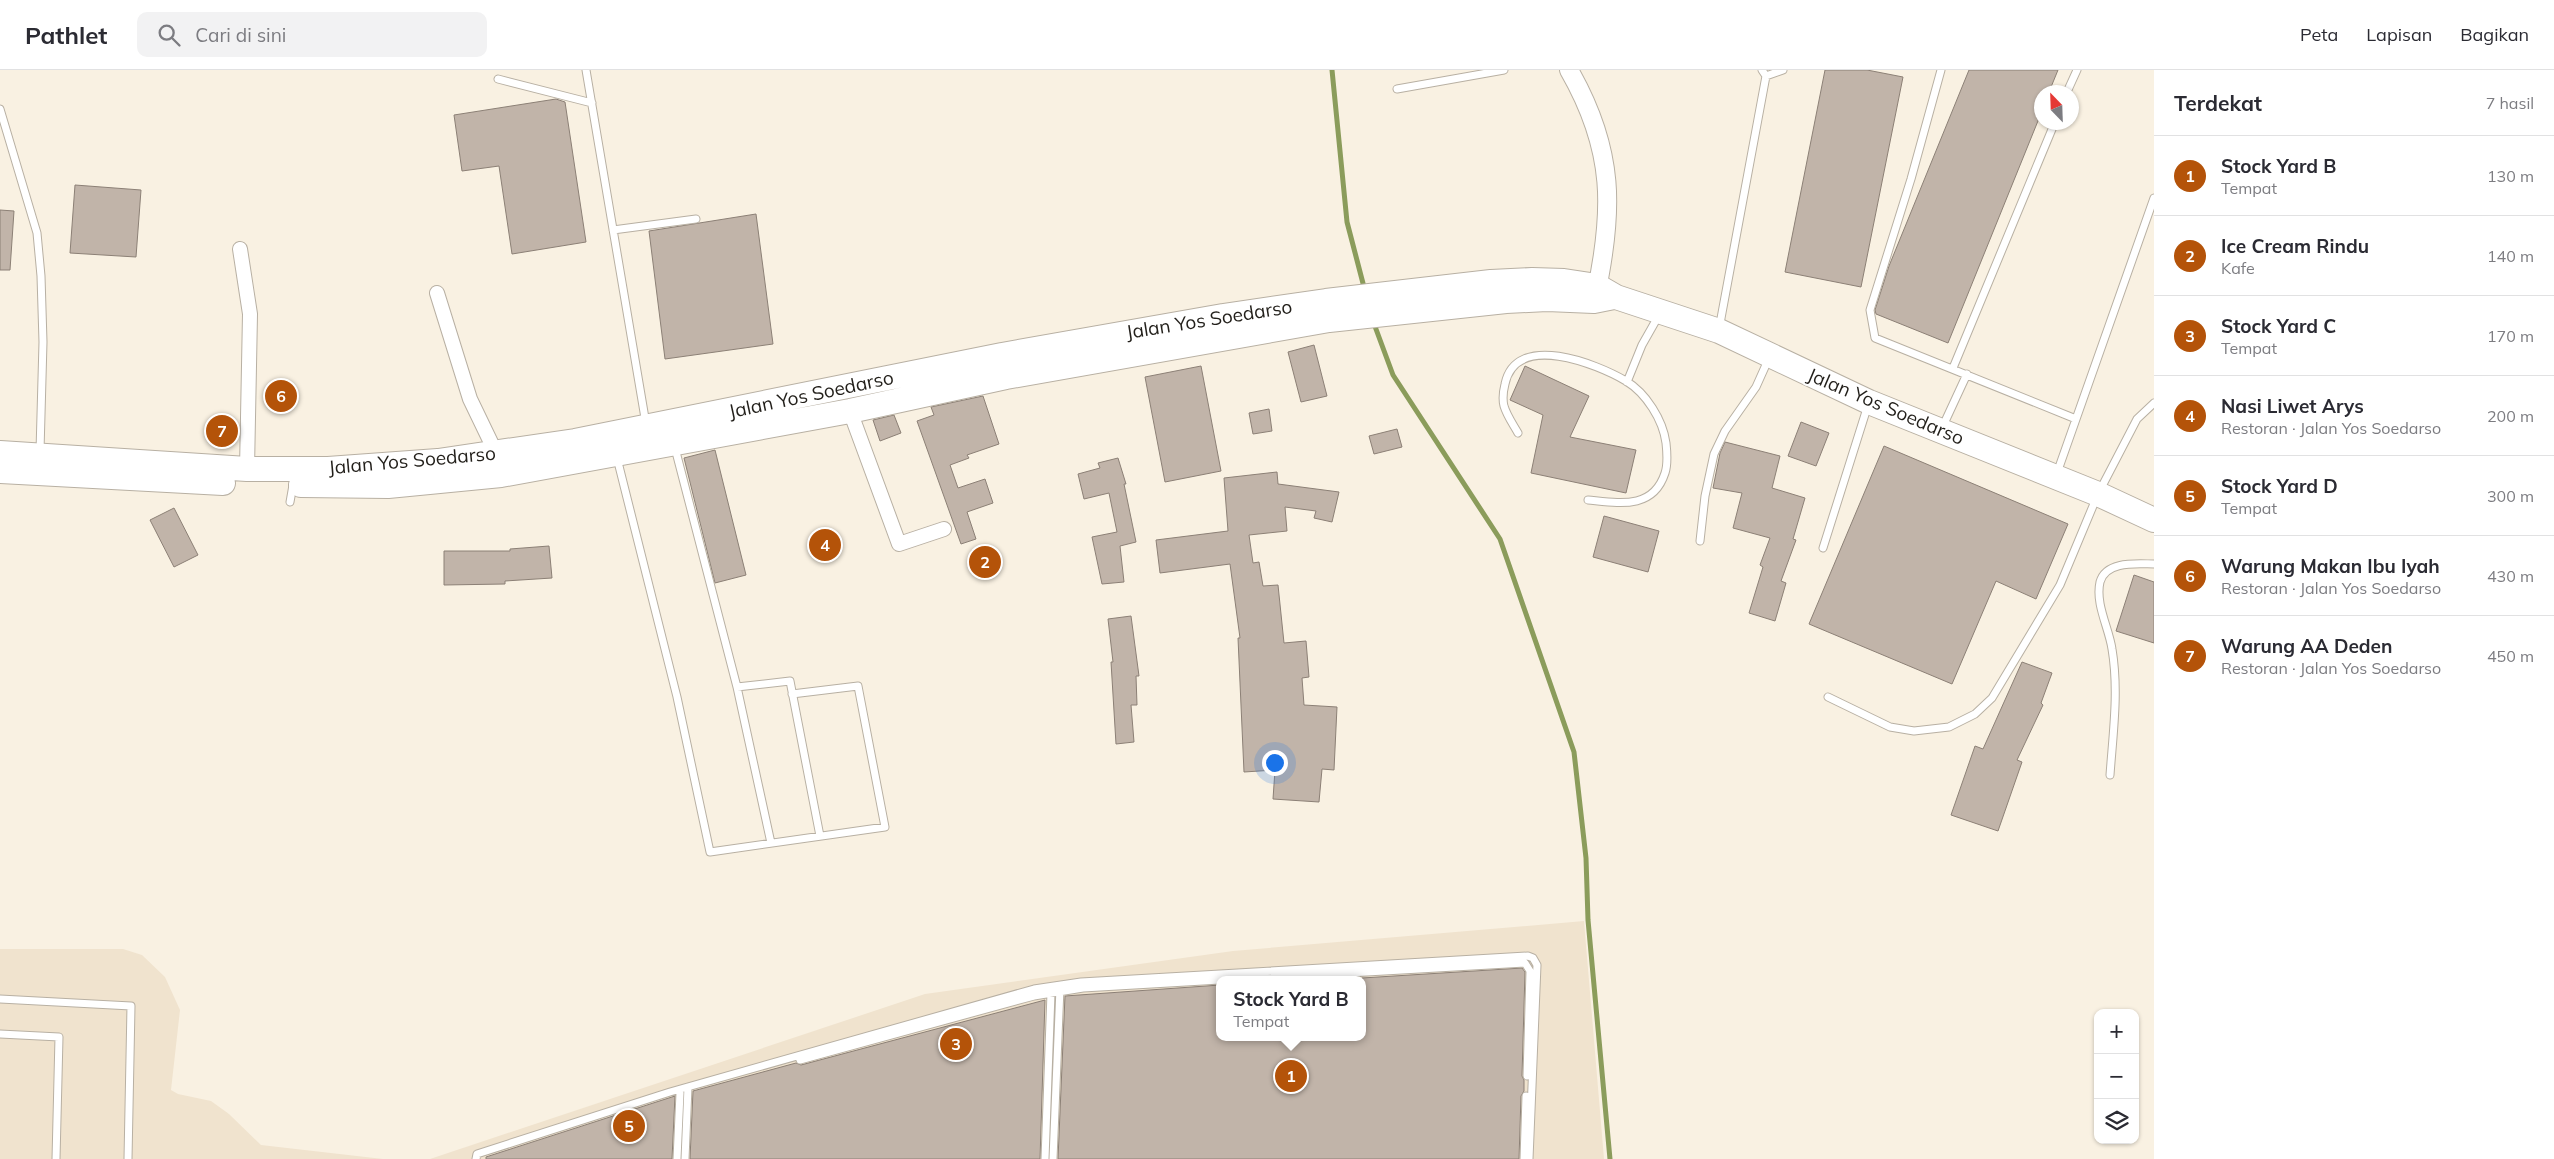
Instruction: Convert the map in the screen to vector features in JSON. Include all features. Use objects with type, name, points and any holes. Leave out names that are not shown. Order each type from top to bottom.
[{"type":"highway","name":"Jalan Yos Soedarso","points":[[0,471],[39,465],[172,472],[247,469],[328,469],[385,466],[496,453],[613,445],[647,426],[672,433],[850,411],[1004,366],[1223,316],[1327,310],[1422,300],[1491,282],[1532,280],[1564,281],[1719,331],[1869,402],[2098,494],[2154,520]]},
{"type":"highway","name":"Jalan Yos Soedarso","points":[[172,472],[291,493],[500,475],[613,445],[672,433],[843,388],[1004,366],[1124,363],[1327,310]]},
{"type":"highway","points":[[843,388],[850,411]]},
{"type":"highway","name":"Jalan Yos Soedarso","points":[[0,453],[39,465]]},
{"type":"street","points":[[1569,70],[1589,111],[1606,166],[1609,192],[1603,295]]},
{"type":"street","points":[[240,248],[250,314],[247,469]]},
{"type":"street","points":[[437,293],[470,399],[496,453]]},
{"type":"street","points":[[850,411],[899,544],[944,529]]},
{"type":"lane","points":[[586,70],[647,426]]},
{"type":"lane","points":[[1397,89],[1504,70]]},
{"type":"lane","points":[[1719,331],[1764,73],[1783,70]]},
{"type":"lane","points":[[1941,70],[1911,179],[1870,310],[1875,338],[2076,419]]},
{"type":"lane","points":[[2070,85],[2077,70]]},
{"type":"lane","points":[[498,79],[592,103]]},
{"type":"lane","points":[[0,109],[37,233],[42,276],[43,342],[39,465]]},
{"type":"lane","points":[[1953,368],[2052,130]]},
{"type":"lane","points":[[2056,477],[2154,198]]},
{"type":"lane","points":[[614,230],[696,219]]},
{"type":"lane","points":[[1627,382],[1642,345],[1661,312]]},
{"type":"lane","points":[[1518,433],[1507,414],[1502,397],[1508,373],[1523,360],[1542,355],[1576,359],[1627,382],[1657,413],[1661,421],[1667,449],[1667,468],[1662,483],[1657,490],[1642,500],[1622,503],[1588,500]]},
{"type":"lane","points":[[1700,541],[1705,496],[1714,454],[1725,431],[1756,387],[1770,355]]},
{"type":"lane","points":[[1940,431],[1967,374]]},
{"type":"lane","points":[[1822,548],[1869,402]]},
{"type":"lane","points":[[1828,697],[1890,727],[1914,731],[1949,727],[1975,714],[1992,698],[2060,585],[2098,494],[2136,419],[2154,403]]},
{"type":"lane","points":[[672,433],[737,686],[771,843]]},
{"type":"lane","points":[[613,445],[677,697],[710,852],[885,827],[858,686],[792,694]]},
{"type":"lane","points":[[2110,775],[2116,697],[2112,649],[2101,609],[2100,581],[2108,570],[2121,564],[2154,564]]},
{"type":"lane","points":[[737,686],[790,681],[820,836]]},
{"type":"lane","points":[[482,1159],[482,1155],[688,1089],[1051,993],[1060,988],[1081,982],[1533,958],[1537,965],[1529,1159]]},
{"type":"lane","points":[[1295,976],[1525,963],[1530,971],[1524,1159]]},
{"type":"lane","points":[[476,1159],[476,1154],[688,1089],[1024,992],[1060,988],[1216,980]]},
{"type":"lane","points":[[1053,1159],[1060,988]]},
{"type":"lane","points":[[1045,1159],[1051,993]]},
{"type":"lane","points":[[0,1001],[129,1009],[126,1159]]},
{"type":"lane","points":[[0,1034],[59,1037],[56,1159]]},
{"type":"lane","points":[[685,1159],[688,1089]]},
{"type":"lane","points":[[677,1159],[680,1093]]},
{"type":"shaded area","points":[[1584,921],[1604,1159],[430,1159],[925,994],[1233,951]]},
{"type":"shaded area","points":[[0,949],[123,949],[142,955],[165,977],[180,1010],[171,1090],[178,1094],[211,1101],[229,1114],[261,1145],[383,1159],[0,1159]]},
{"type":"building","points":[[1825,70],[1867,70],[1903,77],[1861,287],[1785,272]]},
{"type":"building","points":[[1969,70],[2058,70],[2052,85],[2034,85],[2034,130],[1948,343],[1876,314],[1875,310],[1889,266]]},
{"type":"building","points":[[556,99],[565,102],[586,242],[512,254],[499,166],[462,171],[454,115]]},
{"type":"building","points":[[75,185],[141,190],[136,257],[70,253]]},
{"type":"building","points":[[0,210],[14,211],[10,270],[0,270]]},
{"type":"building","points":[[756,214],[773,344],[665,359],[649,231]]},
{"type":"building","points":[[1314,345],[1327,396],[1301,402],[1288,352]]},
{"type":"building","points":[[1201,366],[1221,471],[1165,482],[1145,377]]},
{"type":"building","points":[[1525,366],[1589,396],[1570,437],[1636,450],[1626,493],[1531,473],[1543,415],[1510,400]]},
{"type":"building","points":[[269,387],[295,389],[294,405],[267,403]]},
{"type":"building","points":[[983,396],[999,444],[967,455],[969,458],[950,465],[958,488],[985,479],[993,503],[967,512],[976,539],[961,544],[917,421],[934,415],[931,407]]},
{"type":"building","points":[[1269,409],[1272,431],[1253,434],[1249,413]]},
{"type":"building","points":[[894,415],[901,433],[880,441],[873,420]]},
{"type":"building","points":[[1801,422],[1829,433],[1816,466],[1788,456]]},
{"type":"building","points":[[1397,429],[1402,447],[1374,454],[1369,436]]},
{"type":"building","points":[[1725,442],[1780,456],[1772,488],[1805,498],[1793,539],[1796,540],[1781,581],[1786,583],[1775,621],[1749,613],[1763,567],[1760,565],[1770,538],[1733,528],[1742,493],[1713,488],[1720,453]]},
{"type":"building","points":[[1884,446],[2068,524],[2036,599],[1996,581],[1952,684],[1809,624]]},
{"type":"building","points":[[715,450],[746,575],[715,583],[684,458]]},
{"type":"building","points":[[1118,458],[1126,484],[1124,484],[1136,542],[1120,546],[1124,582],[1102,584],[1092,537],[1117,532],[1109,493],[1084,499],[1078,474],[1100,468],[1098,463]]},
{"type":"building","points":[[1277,472],[1278,484],[1339,492],[1332,522],[1314,518],[1316,511],[1285,507],[1287,531],[1249,535],[1253,563],[1259,562],[1263,586],[1278,585],[1284,643],[1306,641],[1309,677],[1302,678],[1304,705],[1337,707],[1334,770],[1322,769],[1319,802],[1273,799],[1275,770],[1244,772],[1238,638],[1240,638],[1230,564],[1160,573],[1156,540],[1228,531],[1224,478]]},
{"type":"building","points":[[174,508],[198,555],[174,567],[150,520]]},
{"type":"building","points":[[1604,516],[1659,531],[1648,572],[1593,557]]},
{"type":"building","points":[[829,534],[834,553],[821,556],[816,537]]},
{"type":"building","points":[[549,546],[552,578],[505,581],[505,584],[444,585],[444,551],[510,551],[510,549]]},
{"type":"building","points":[[992,546],[999,572],[979,578],[971,551]]},
{"type":"building","points":[[2134,575],[2154,582],[2154,643],[2116,631]]},
{"type":"building","points":[[1131,616],[1139,676],[1136,676],[1137,705],[1131,705],[1134,742],[1116,744],[1111,662],[1113,662],[1108,619]]},
{"type":"building","points":[[2022,662],[2052,673],[2041,703],[2043,705],[2017,760],[2022,762],[1998,831],[1951,815],[1975,746],[1983,749]]},
{"type":"building","points":[[1522,968],[1525,972],[1522,1076],[1524,1091],[1521,1096],[1519,1159],[1058,1159],[1065,996],[1216,985],[1216,1041],[1366,1041],[1366,978]]},
{"type":"building","points":[[1045,1000],[1040,1159],[690,1159],[693,1091],[796,1063],[801,1065]]},
{"type":"building","points":[[675,1096],[672,1159],[486,1159],[486,1157]]},
{"type":"waterway","points":[[1332,70],[1347,222],[1365,291]]},
{"type":"waterway","points":[[1373,321],[1393,375],[1500,539],[1574,752],[1586,858],[1588,920],[1610,1159]]},
{"type":"place","name":"Warung Makan Ibu Iyah","points":[[281,396]]},
{"type":"place","name":"Warung AA Deden","points":[[222,431]]},
{"type":"place","name":"Nasi Liwet Arys","points":[[825,545]]},
{"type":"place","name":"Ice Cream Rindu","points":[[985,562]]},
{"type":"place","name":"Stock Yard C","points":[[956,1044]]},
{"type":"place","name":"Stock Yard B","points":[[1291,1076]]},
{"type":"place","name":"Stock Yard D","points":[[629,1126]]}]
